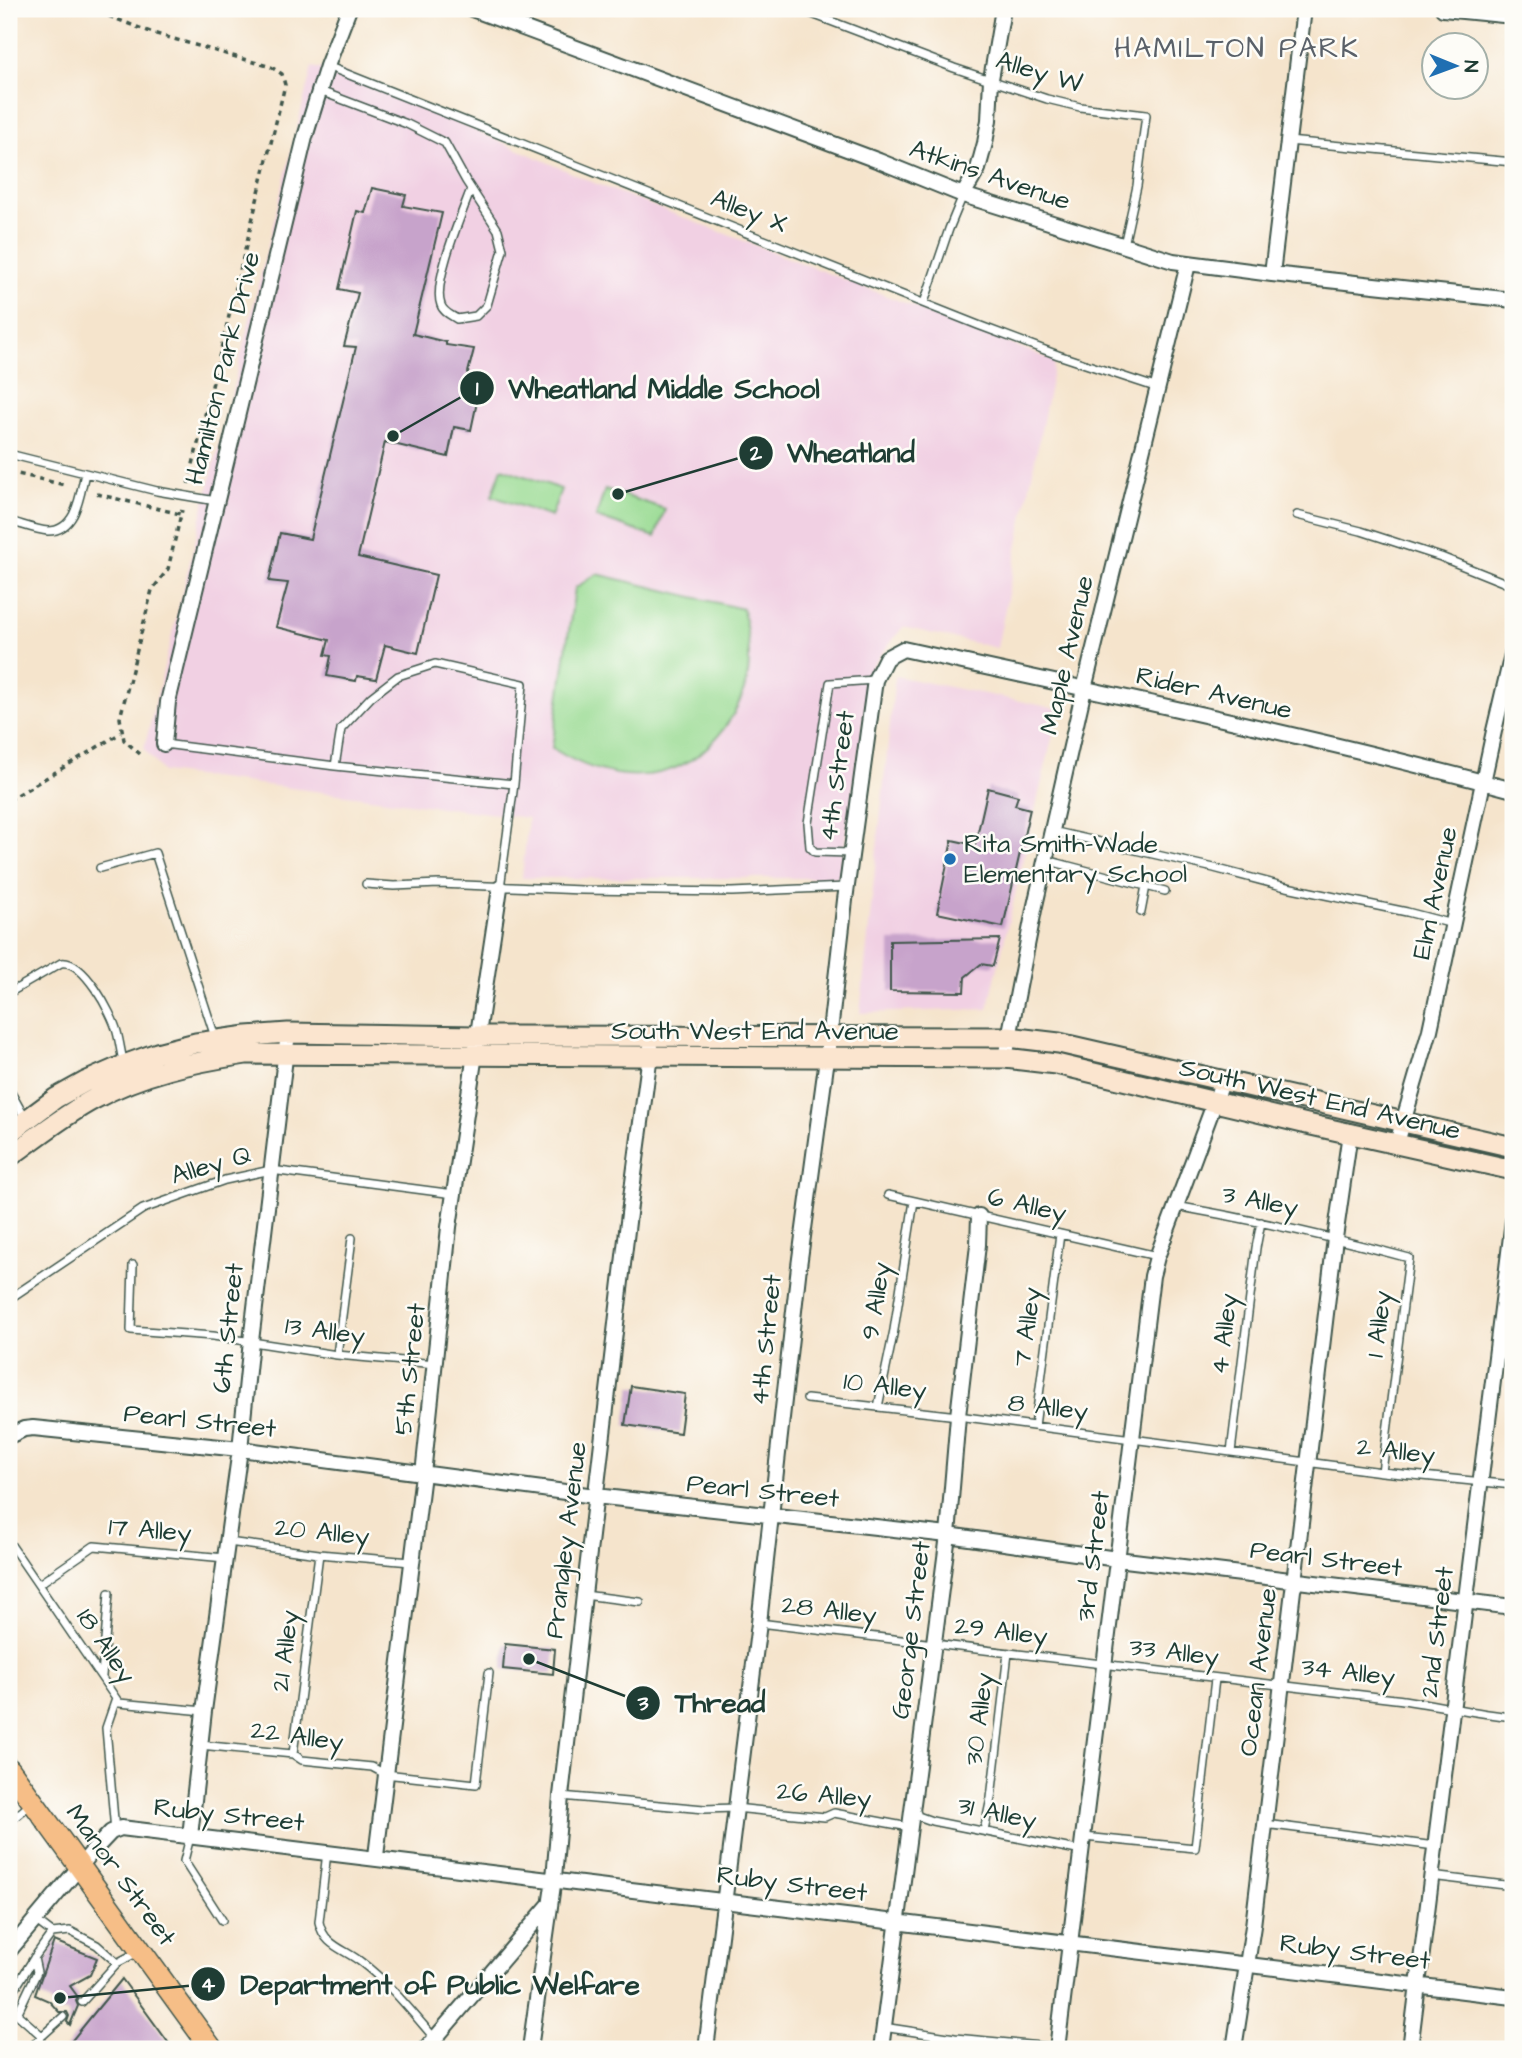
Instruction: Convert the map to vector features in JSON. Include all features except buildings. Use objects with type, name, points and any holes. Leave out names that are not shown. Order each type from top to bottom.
[{"type":"main road","name":"South West End Avenue","points":[[9,1157],[56,1098],[85,1082],[157,1053],[196,1043],[288,1033],[1008,1037],[1059,1043],[1513,1147]]},
{"type":"main road","name":"South West End Avenue","points":[[9,1133],[59,1120],[125,1084],[164,1070],[246,1054],[1004,1058],[1056,1064],[1513,1170]]},
{"type":"main road","name":"Manor Street","points":[[9,1769],[212,2049]]},
{"type":"street","name":"Hamilton Park Drive","points":[[164,744],[168,702],[305,137],[327,66],[349,9]]},
{"type":"street","name":"Atkins Avenue","points":[[472,9],[963,195],[1188,264],[1513,300]]},
{"type":"street","points":[[963,195],[978,169],[985,143],[991,79],[1003,9]]},
{"type":"street","points":[[1272,274],[1304,9]]},
{"type":"street","points":[[1443,9],[1513,16]]},
{"type":"street","name":"Maple Avenue","points":[[1004,1058],[1084,689],[1188,264]]},
{"type":"street","name":"Rider Avenue","points":[[903,649],[1406,762],[1513,790]]},
{"type":"street","name":"4th Street","points":[[706,2049],[759,1623],[799,1266],[827,1058],[846,887],[875,680],[886,658],[903,649]]},
{"type":"street","name":"Elm Avenue","points":[[1397,1143],[1430,1030],[1513,650]]},
{"type":"street","name":"5th Street","points":[[376,1856],[436,1364],[449,1227],[500,888]]},
{"type":"street","name":"6th Street","points":[[190,1836],[240,1450],[288,1033]]},
{"type":"street","name":"Prangley Avenue","points":[[530,2049],[554,1878],[584,1595],[653,1036]]},
{"type":"street","name":"3rd Street","points":[[1057,2048],[1152,1276],[1157,1256],[1223,1080]]},
{"type":"street","name":"Ocean Avenue","points":[[1234,2049],[1350,1133]]},
{"type":"street","name":"George Street","points":[[881,2049],[909,1827],[936,1644],[979,1216]]},
{"type":"street","name":"2nd Street","points":[[1410,2049],[1513,1220]]},
{"type":"street","name":"Pearl Street","points":[[9,1436],[33,1427],[240,1450],[596,1496],[948,1535],[1117,1559],[1513,1607]]},
{"type":"street","name":"Ruby Street","points":[[9,1951],[102,1842],[121,1828],[376,1856],[1513,1997]]},
{"type":"street","points":[[435,2046],[550,1904]]},
{"type":"lane","name":"Alley W","points":[[799,9],[954,68],[1047,99],[1080,107],[1146,116],[1137,186],[1124,246]]},
{"type":"lane","name":"Alley X","points":[[327,66],[1058,355],[1157,388]]},
{"type":"lane","points":[[320,91],[407,124],[445,143],[498,230],[503,250],[488,305],[476,316],[457,319],[442,309],[438,296],[444,264],[471,189]]},
{"type":"lane","points":[[1288,141],[1513,162]]},
{"type":"lane","points":[[924,303],[963,195]]},
{"type":"lane","points":[[9,454],[157,491],[216,501]]},
{"type":"lane","points":[[9,521],[48,531],[70,522],[85,473]]},
{"type":"lane","points":[[1297,515],[1388,539],[1513,586]]},
{"type":"lane","points":[[335,766],[341,729],[371,697],[398,676],[435,664],[523,684],[514,784],[500,888]]},
{"type":"lane","points":[[851,853],[815,852],[810,847],[808,823],[830,683],[875,680]]},
{"type":"lane","points":[[164,744],[335,766],[514,784]]},
{"type":"lane","points":[[1052,831],[1453,924]]},
{"type":"lane","points":[[100,868],[155,853],[216,1040]]},
{"type":"lane","points":[[1045,860],[1165,891]]},
{"type":"lane","points":[[366,884],[733,892],[846,887]]},
{"type":"lane","points":[[1140,912],[1146,886]]},
{"type":"lane","points":[[9,993],[61,963],[74,965],[94,988],[114,1022],[124,1065]]},
{"type":"lane","points":[[9,1089],[31,1129]]},
{"type":"lane","name":"Alley Q","points":[[9,1299],[143,1209],[225,1180],[271,1170],[455,1194]]},
{"type":"lane","name":"6 Alley","points":[[888,1195],[1157,1256]]},
{"type":"lane","name":"9 Alley","points":[[878,1407],[894,1329],[914,1200]]},
{"type":"lane","name":"3 Alley","points":[[1176,1206],[1335,1238]]},
{"type":"lane","name":"4 Alley","points":[[1231,1452],[1261,1222]]},
{"type":"lane","name":"7 Alley","points":[[1035,1426],[1060,1234]]},
{"type":"lane","points":[[337,1355],[352,1238]]},
{"type":"lane","name":"1 Alley","points":[[1335,1238],[1409,1258],[1382,1472]]},
{"type":"lane","name":"13 Alley","points":[[133,1265],[131,1330],[212,1336],[337,1355],[436,1364]]},
{"type":"lane","points":[[1496,1354],[1513,1357]]},
{"type":"lane","name":"10 Alley","points":[[807,1399],[958,1416]]},
{"type":"lane","name":"8 Alley","points":[[958,1416],[1231,1452]]},
{"type":"lane","name":"2 Alley","points":[[1231,1452],[1382,1472],[1513,1485]]},
{"type":"lane","name":"18 Alley","points":[[9,1542],[119,1703],[204,1712]]},
{"type":"lane","name":"20 Alley","points":[[228,1542],[319,1555],[412,1562]]},
{"type":"lane","name":"17 Alley","points":[[39,1584],[94,1546],[226,1558]]},
{"type":"lane","name":"21 Alley","points":[[293,1754],[319,1555]]},
{"type":"lane","points":[[102,1677],[109,1593]]},
{"type":"lane","points":[[584,1595],[640,1602]]},
{"type":"lane","name":"28 Alley","points":[[759,1623],[936,1644]]},
{"type":"lane","name":"29 Alley","points":[[936,1644],[1104,1664]]},
{"type":"lane","name":"30 Alley","points":[[984,1831],[991,1798],[1008,1653]]},
{"type":"lane","name":"33 Alley","points":[[1104,1664],[1280,1685]]},
{"type":"lane","name":"22 Alley","points":[[200,1745],[293,1754],[302,1760],[372,1767],[385,1774],[477,1784],[489,1673]]},
{"type":"lane","name":"31 Alley","points":[[913,1803],[918,1816],[984,1831],[1083,1844],[1195,1848],[1215,1678]]},
{"type":"lane","name":"34 Alley","points":[[1280,1685],[1452,1706],[1473,1713],[1513,1717]]},
{"type":"lane","points":[[115,1831],[106,1728],[116,1699]]},
{"type":"lane","name":"26 Alley","points":[[561,1796],[825,1817],[834,1813],[909,1827]]},
{"type":"lane","points":[[9,1822],[33,1802]]},
{"type":"lane","points":[[1264,1824],[1435,1846]]},
{"type":"lane","points":[[190,1836],[184,1861],[222,1920]]},
{"type":"lane","points":[[327,1851],[319,1922],[321,1933],[332,1944],[360,1961],[399,1996],[435,2046]]},
{"type":"lane","points":[[1432,1876],[1513,1886]]},
{"type":"lane","points":[[35,1920],[52,1933],[71,1931],[97,1945],[117,1964]]},
{"type":"lane","points":[[9,1998],[52,1933]]},
{"type":"lane","points":[[82,2002],[117,1964],[140,1950]]},
{"type":"lane","points":[[17,2014],[37,1972],[34,1958]]},
{"type":"lane","points":[[9,2007],[42,2036]]},
{"type":"lane","points":[[30,2049],[63,2017]]},
{"type":"lane","points":[[883,2027],[955,2038],[1073,2049]]},
{"type":"lane","points":[[954,2049],[955,2038]]},
{"type":"path","points":[[90,9],[153,33],[271,67],[282,75],[285,85],[188,485]]},
{"type":"path","points":[[9,472],[65,485]]},
{"type":"path","points":[[97,494],[182,512],[168,569],[152,590],[120,719],[124,740],[140,754]]},
{"type":"path","points":[[9,800],[121,733]]},
{"type":"shaded area","points":[[312,67],[347,74],[599,185],[1055,361],[997,648],[903,627],[872,666],[839,878],[522,878],[528,818],[163,772],[144,749]]},
{"type":"shaded area","name":"Rita Smith-Wade Elementary School","points":[[895,676],[1059,709],[988,1009],[860,1013]]},
{"type":"green space","points":[[502,468],[561,489],[551,517],[492,496]]},
{"type":"green space","points":[[605,489],[665,509],[655,537],[596,517]]},
{"type":"green space","points":[[597,574],[743,609],[749,657],[741,699],[718,736],[700,753],[680,766],[660,773],[617,774],[573,760],[552,748],[575,588]]},
{"type":"place","name":"Wheatland Middle School","points":[[393,436]]},
{"type":"place","name":"Wheatland","points":[[618,494]]},
{"type":"place","name":"Rita Smith-Wade Elementary School","points":[[950,859]]},
{"type":"place","name":"Thread","points":[[529,1659]]},
{"type":"place","name":"Department of Public Welfare","points":[[60,1998]]},
{"type":"district","name":"HAMILTON PARK","points":[[1237,48]]}]
